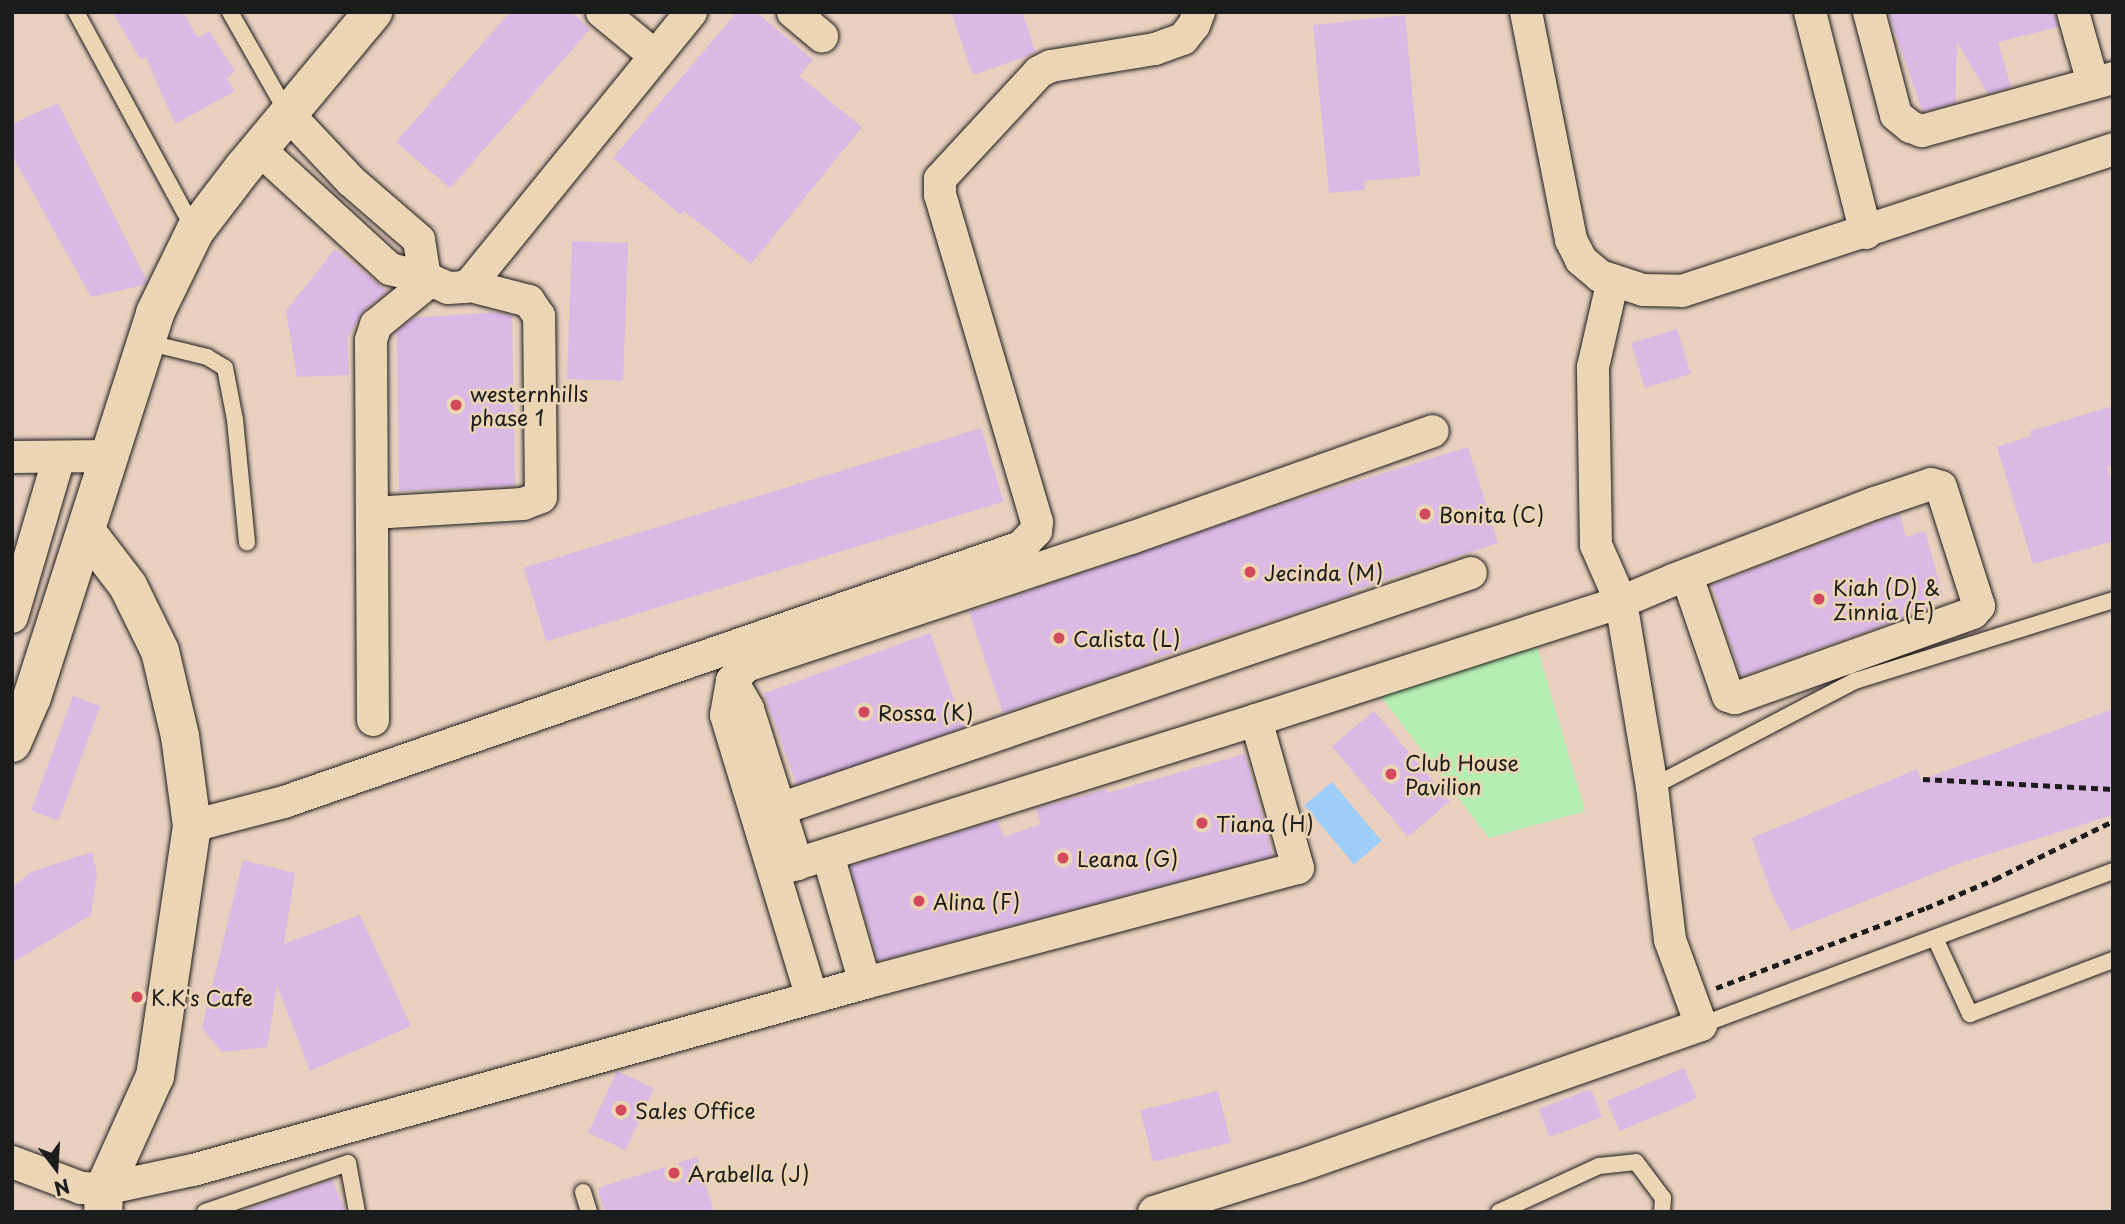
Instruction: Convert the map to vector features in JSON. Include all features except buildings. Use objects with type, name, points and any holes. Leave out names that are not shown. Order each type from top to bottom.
[{"type":"street","points":[[12,743],[32,697],[155,313],[195,231],[258,149],[373,12]]},
{"type":"street","points":[[602,12],[654,55]]},
{"type":"street","points":[[467,285],[691,12]]},
{"type":"street","points":[[793,12],[822,36]]},
{"type":"street","points":[[192,826],[284,802],[1021,547],[1036,531],[1037,522],[940,195],[940,179],[1039,72],[1051,66],[1155,49],[1183,39],[1194,25],[1199,12]]},
{"type":"street","points":[[1526,12],[1571,240],[1581,260],[1600,276],[1643,290],[1682,291],[1866,233],[2113,149]]},
{"type":"street","points":[[1810,12],[1866,233]]},
{"type":"street","points":[[1869,12],[1896,115],[1911,127],[1922,131],[2103,80],[2073,12]]},
{"type":"street","points":[[288,114],[351,181],[419,240],[428,279]]},
{"type":"street","points":[[258,149],[390,270],[428,279],[448,288],[467,285],[529,301],[539,316],[541,497],[523,504],[372,513]]},
{"type":"street","points":[[373,720],[371,340],[376,325],[428,279]]},
{"type":"street","points":[[1154,1212],[1285,1170],[1697,1011],[1670,940],[1653,787],[1621,602],[1596,545],[1593,367],[1614,280]]},
{"type":"street","points":[[785,867],[726,716],[732,681],[746,666],[1131,538],[1433,431]]},
{"type":"street","points":[[12,457],[110,456]]},
{"type":"street","points":[[12,617],[59,457]]},
{"type":"street","points":[[785,867],[1256,720],[1621,602],[1875,503],[1936,484],[1941,487],[1979,606],[1973,613],[1735,698],[1728,695],[1688,576]]},
{"type":"street","points":[[86,531],[128,586],[160,651],[180,736],[192,826],[177,943],[155,1076],[104,1200]]},
{"type":"street","points":[[780,809],[1471,573]]},
{"type":"street","points":[[732,681],[748,709],[780,809],[785,867],[812,999]]},
{"type":"street","points":[[12,1162],[81,1188],[104,1200],[193,1170],[865,983],[1298,868],[1256,720]]},
{"type":"street","points":[[828,855],[865,983]]},
{"type":"lane","points":[[76,12],[195,231]]},
{"type":"lane","points":[[230,12],[288,114]]},
{"type":"lane","points":[[146,342],[207,357],[225,368],[235,420],[247,542]]},
{"type":"lane","points":[[1653,787],[1855,681],[2113,600]]},
{"type":"lane","points":[[1697,1011],[1935,938],[2113,871]]},
{"type":"lane","points":[[1935,938],[1970,1014],[2113,960]]},
{"type":"lane","points":[[1499,1212],[1599,1166],[1636,1162],[1663,1198],[1662,1212]]},
{"type":"lane","points":[[205,1212],[348,1163],[357,1212]]},
{"type":"lane","points":[[583,1192],[589,1212]]},
{"type":"path","points":[[1923,779],[2113,789]]},
{"type":"path","points":[[1697,1011],[1996,879],[2113,821]]},
{"type":"green space","points":[[1537,647],[1585,811],[1489,838],[1379,694]]},
{"type":"water","points":[[1332,782],[1381,841],[1354,864],[1304,805]]},
{"type":"place","name":"westernhills phase 1","points":[[456,405]]},
{"type":"place","name":"Bonita (C)","points":[[1425,514]]},
{"type":"place","name":"Jecinda (M)","points":[[1250,572]]},
{"type":"place","name":"Kiah (D) & Zinnia (E)","points":[[1819,599]]},
{"type":"place","name":"Calista (L)","points":[[1059,638]]},
{"type":"place","name":"Rossa (K)","points":[[864,712]]},
{"type":"place","name":"Club House Pavilion","points":[[1391,774]]},
{"type":"place","name":"Tiana (H)","points":[[1202,823]]},
{"type":"place","name":"Leana (G)","points":[[1063,858]]},
{"type":"place","name":"Alina (F)","points":[[919,901]]},
{"type":"place","name":"K.K's Cafe","points":[[137,997]]},
{"type":"place","name":"Sales Office","points":[[621,1110]]},
{"type":"place","name":"Arabella (J)","points":[[674,1173]]}]
